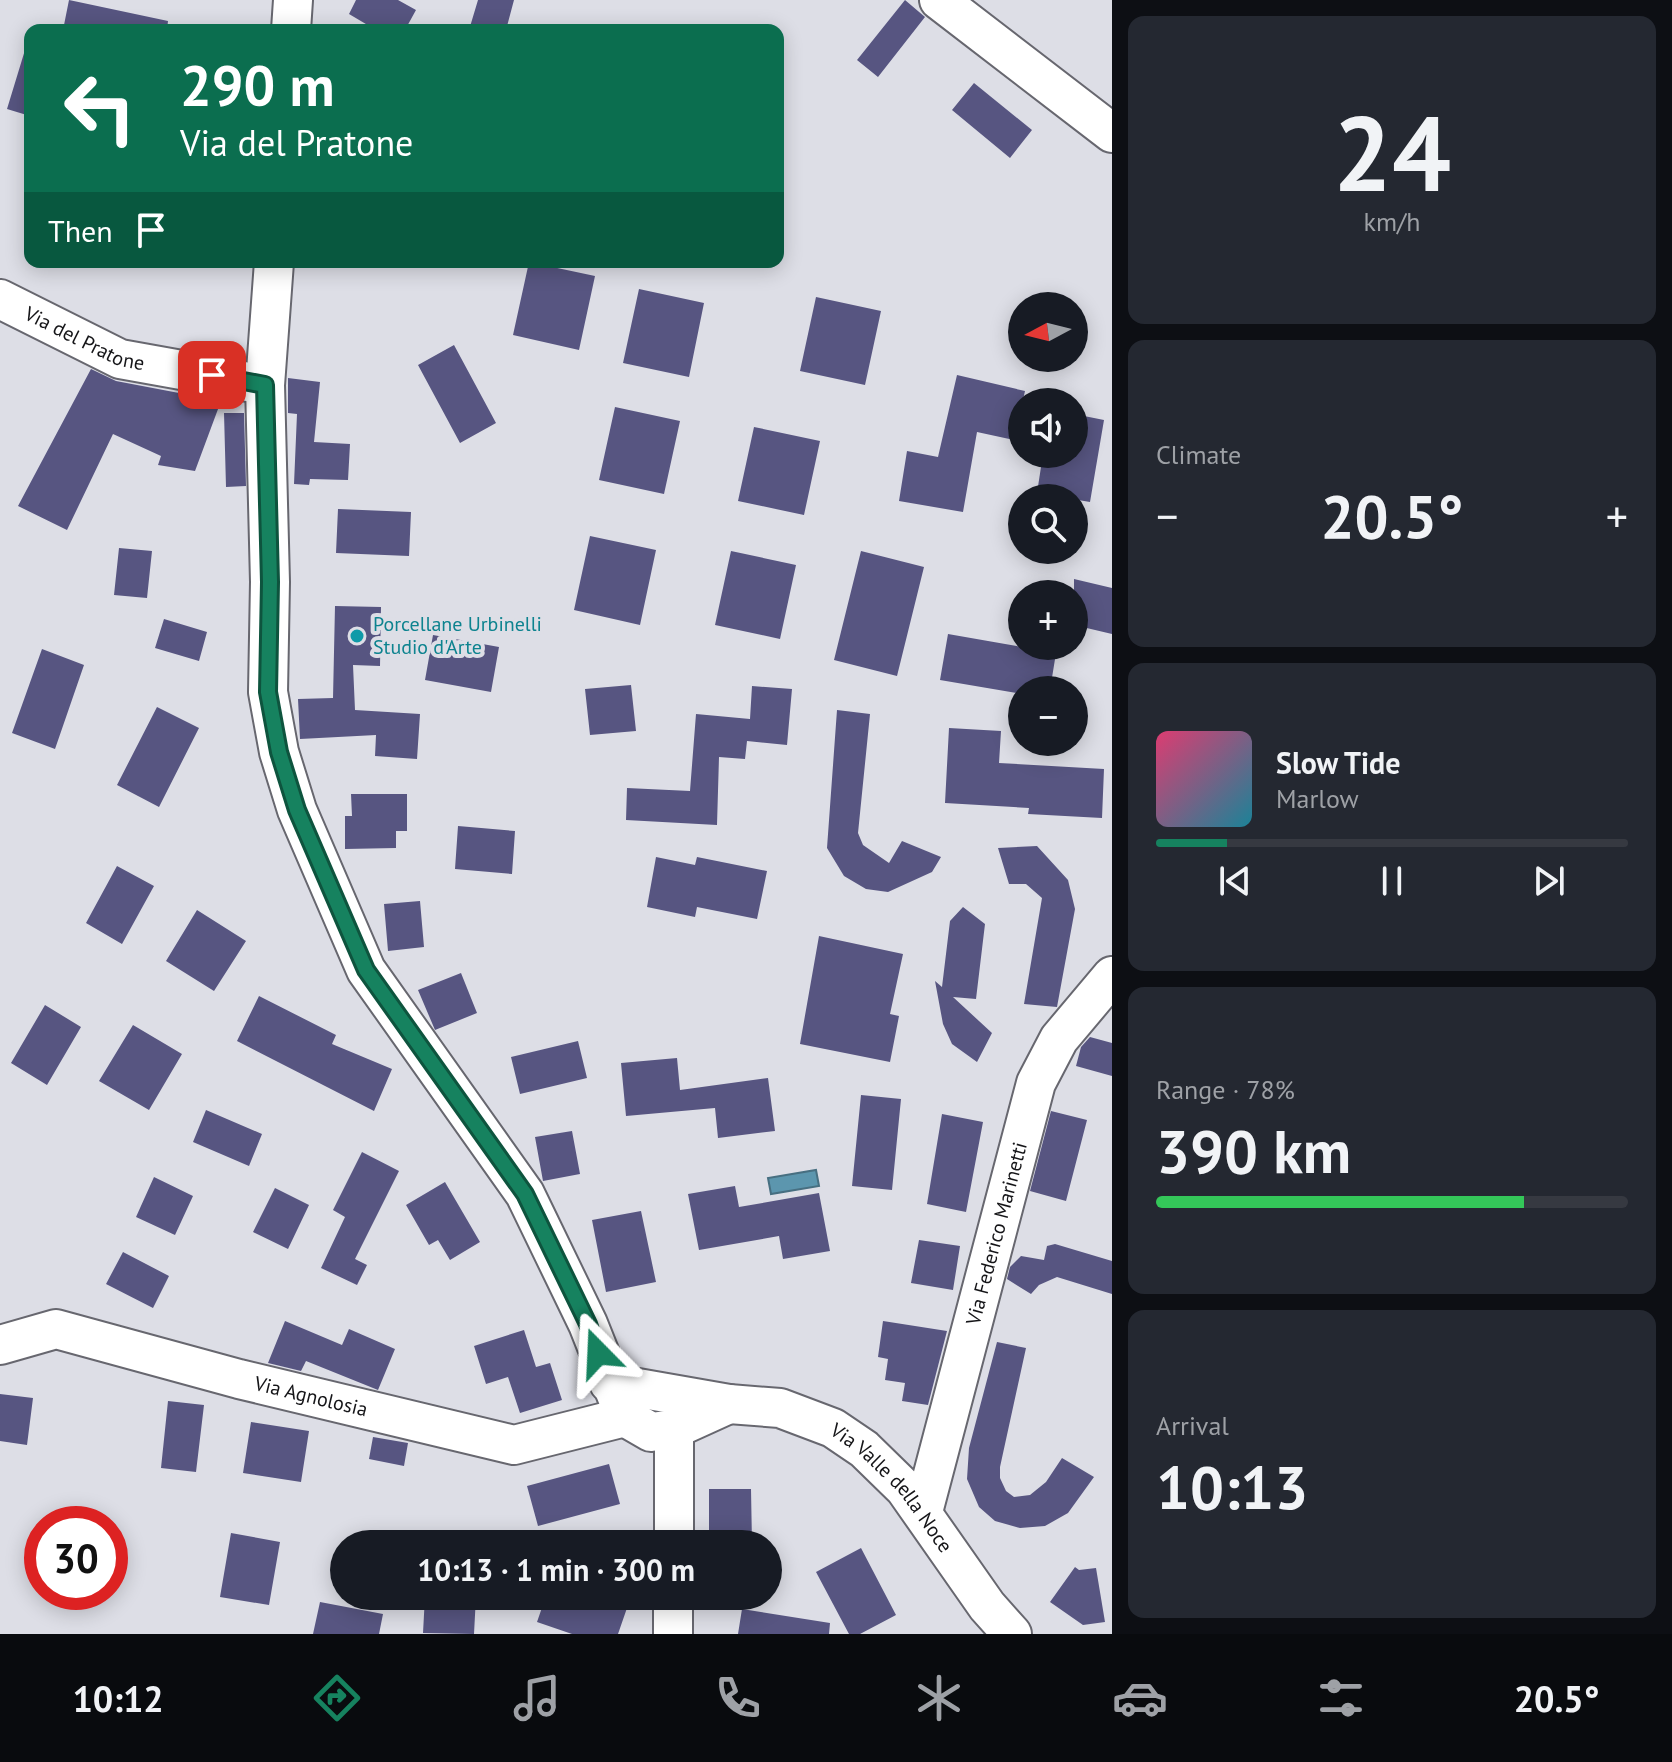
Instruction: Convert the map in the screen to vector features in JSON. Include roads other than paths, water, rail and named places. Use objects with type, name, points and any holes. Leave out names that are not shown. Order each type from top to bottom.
[{"type":"street","points":[[291,24],[293,0]]},
{"type":"street","points":[[939,0],[1112,133]]},
{"type":"street","points":[[274,268],[265,385],[270,582],[268,692],[294,752],[297,810],[366,970],[525,1194],[588,1324],[625,1417],[651,1432],[674,1429],[729,1404]]},
{"type":"street","name":"Via del Pratone","points":[[0,299],[120,359],[265,385]]},
{"type":"street","name":"Via Federico Marinetti","points":[[923,1512],[1036,1083],[1059,1039],[1112,976]]},
{"type":"street","name":"Via Agnolosia","points":[[0,1345],[56,1329],[239,1379],[514,1445],[625,1417]]},
{"type":"street","name":"Via Valle della Noce","points":[[609,1383],[729,1404],[791,1411],[833,1428],[886,1469],[923,1512],[987,1606],[1012,1634]]},
{"type":"street","points":[[674,1429],[674,1530]]},
{"type":"street","points":[[673,1610],[673,1634]]},
{"type":"water","points":[[816,1170],[819,1186],[771,1194],[768,1178]]},
{"type":"place","name":"Porcellane Urbinelli Studio d'Arte","points":[[357,636]]}]
